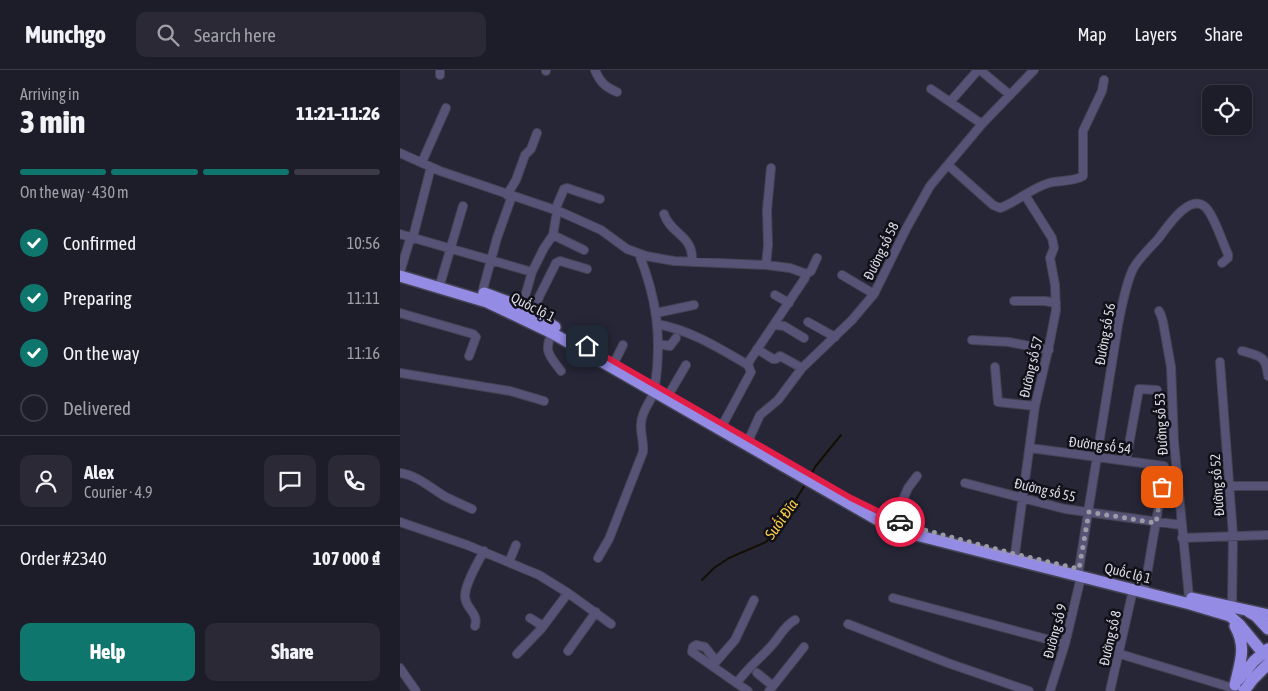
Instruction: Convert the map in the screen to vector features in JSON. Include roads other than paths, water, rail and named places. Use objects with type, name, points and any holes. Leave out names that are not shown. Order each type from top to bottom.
[{"type":"highway","name":"Quốc lộ 1","points":[[400,275],[442,280],[522,307],[654,389],[669,394],[723,424],[803,474]]},
{"type":"highway","name":"Quốc lộ 1","points":[[400,275],[487,302],[552,333],[803,474],[876,519],[908,533],[1145,586],[1189,597],[1229,610],[1239,624],[1266,652]]},
{"type":"highway","name":"Quốc lộ 1","points":[[815,481],[894,520],[917,528],[1015,554],[1133,590],[1229,610],[1245,610],[1268,615]]},
{"type":"highway","points":[[1229,610],[1242,641],[1236,689]]},
{"type":"highway","points":[[1245,610],[1256,616],[1268,629]]},
{"type":"highway","points":[[1236,689],[1243,673],[1266,652]]},
{"type":"highway","points":[[1236,689],[1253,679],[1268,664]]},
{"type":"street","points":[[595,70],[600,82],[617,92]]},
{"type":"street","name":"Đường số 58","points":[[749,439],[760,415],[778,400],[802,368],[860,312],[874,294],[924,196],[982,124],[1034,70]]},
{"type":"street","points":[[950,102],[977,71],[1010,95]]},
{"type":"street","points":[[948,165],[994,205],[1000,208],[1049,183],[1077,180],[1083,176],[1083,131],[1102,91],[1104,80]]},
{"type":"street","points":[[931,89],[982,124]]},
{"type":"street","points":[[422,162],[446,108]]},
{"type":"street","points":[[482,292],[509,195],[525,155],[531,149],[537,133]]},
{"type":"street","points":[[400,153],[431,167],[601,230],[617,244],[658,260],[766,265],[790,268],[805,275]]},
{"type":"street","points":[[400,275],[431,167]]},
{"type":"street","points":[[766,265],[768,246],[766,210],[771,168]]},
{"type":"street","points":[[522,307],[532,272],[553,235],[556,213],[564,189],[567,188],[600,199]]},
{"type":"street","name":"Đường số 57","points":[[1015,554],[1035,406],[1049,350],[1056,303],[1050,258],[1054,245],[1052,238],[1025,195]]},
{"type":"street","name":"Đường số 56","points":[[1080,573],[1118,325],[1126,289],[1136,264],[1177,214],[1194,204],[1203,205],[1212,219],[1228,254],[1228,258],[1222,263]]},
{"type":"street","points":[[442,280],[463,206]]},
{"type":"street","points":[[664,214],[666,221],[691,247],[692,262]]},
{"type":"street","points":[[400,234],[532,272]]},
{"type":"street","points":[[553,235],[584,250]]},
{"type":"street","points":[[598,558],[610,539],[643,452],[642,420],[654,389],[658,364],[656,313],[650,281],[639,254]]},
{"type":"street","points":[[748,364],[789,303],[805,275],[811,271],[817,258]]},
{"type":"street","points":[[533,314],[539,297],[556,263],[560,261],[588,269]]},
{"type":"street","points":[[842,275],[874,294]]},
{"type":"street","points":[[775,294],[789,303]]},
{"type":"street","points":[[1014,301],[1056,303]]},
{"type":"street","points":[[656,313],[694,305]]},
{"type":"street","name":"Đường số 53","points":[[1159,312],[1163,322],[1171,367],[1173,424],[1182,538],[1189,597]]},
{"type":"street","points":[[400,313],[473,334],[476,337],[469,356]]},
{"type":"street","points":[[808,322],[834,337]]},
{"type":"street","points":[[657,324],[674,327],[696,336],[748,364],[751,372],[723,424]]},
{"type":"street","points":[[774,324],[784,326],[804,338]]},
{"type":"street","points":[[552,333],[547,343],[547,348],[561,371]]},
{"type":"street","points":[[658,344],[670,346],[676,338]]},
{"type":"street","points":[[972,340],[1009,342],[1049,350]]},
{"type":"street","points":[[614,363],[623,345]]},
{"type":"street","points":[[758,348],[773,359],[780,356],[802,368]]},
{"type":"street","points":[[1242,351],[1264,359],[1267,364],[1268,376]]},
{"type":"street","name":"Đường số 52","points":[[1220,362],[1233,535],[1229,610]]},
{"type":"street","points":[[669,394],[686,366]]},
{"type":"street","points":[[994,367],[998,402],[1035,406]]},
{"type":"street","points":[[400,373],[502,390],[544,401]]},
{"type":"street","points":[[1126,461],[1139,390],[1140,388],[1157,390]]},
{"type":"street","name":"Đường số 54","points":[[1030,448],[1164,466],[1145,586]]},
{"type":"street","points":[[400,474],[414,477],[446,497],[472,509]]},
{"type":"street","points":[[894,520],[908,488],[917,476]]},
{"type":"street","name":"Đường số 55","points":[[965,483],[1058,508],[1181,525]]},
{"type":"street","points":[[1230,486],[1268,486]]},
{"type":"street","points":[[400,522],[484,551],[539,575],[611,624]]},
{"type":"street","points":[[1182,538],[1268,535]]},
{"type":"street","points":[[509,562],[516,545]]},
{"type":"street","points":[[474,626],[476,621],[475,615],[466,601],[465,593],[484,551]]},
{"type":"street","name":"Đường số 9","points":[[1050,691],[1065,644],[1080,573]]},
{"type":"street","name":"Đường số 8","points":[[1110,691],[1120,654],[1133,590]]},
{"type":"street","points":[[517,654],[543,626],[568,593]]},
{"type":"street","points":[[892,598],[1065,644]]},
{"type":"street","points":[[748,691],[714,664],[735,640],[754,600]]},
{"type":"street","points":[[568,651],[596,612]]},
{"type":"street","points":[[530,618],[543,626]]},
{"type":"street","points":[[736,683],[776,641],[789,624],[795,620]]},
{"type":"street","points":[[848,624],[948,663],[1029,691]]},
{"type":"street","points":[[758,673],[771,688],[804,647]]},
{"type":"street","points":[[1120,654],[1236,689]]},
{"type":"street","points":[[400,668],[416,691]]},
{"type":"waterway","name":"Suối Đĩa","points":[[810,477],[815,467],[841,435]]},
{"type":"waterway","name":"Suối Đĩa","points":[[702,580],[714,568],[729,558],[766,542],[778,529],[806,483]]}]
